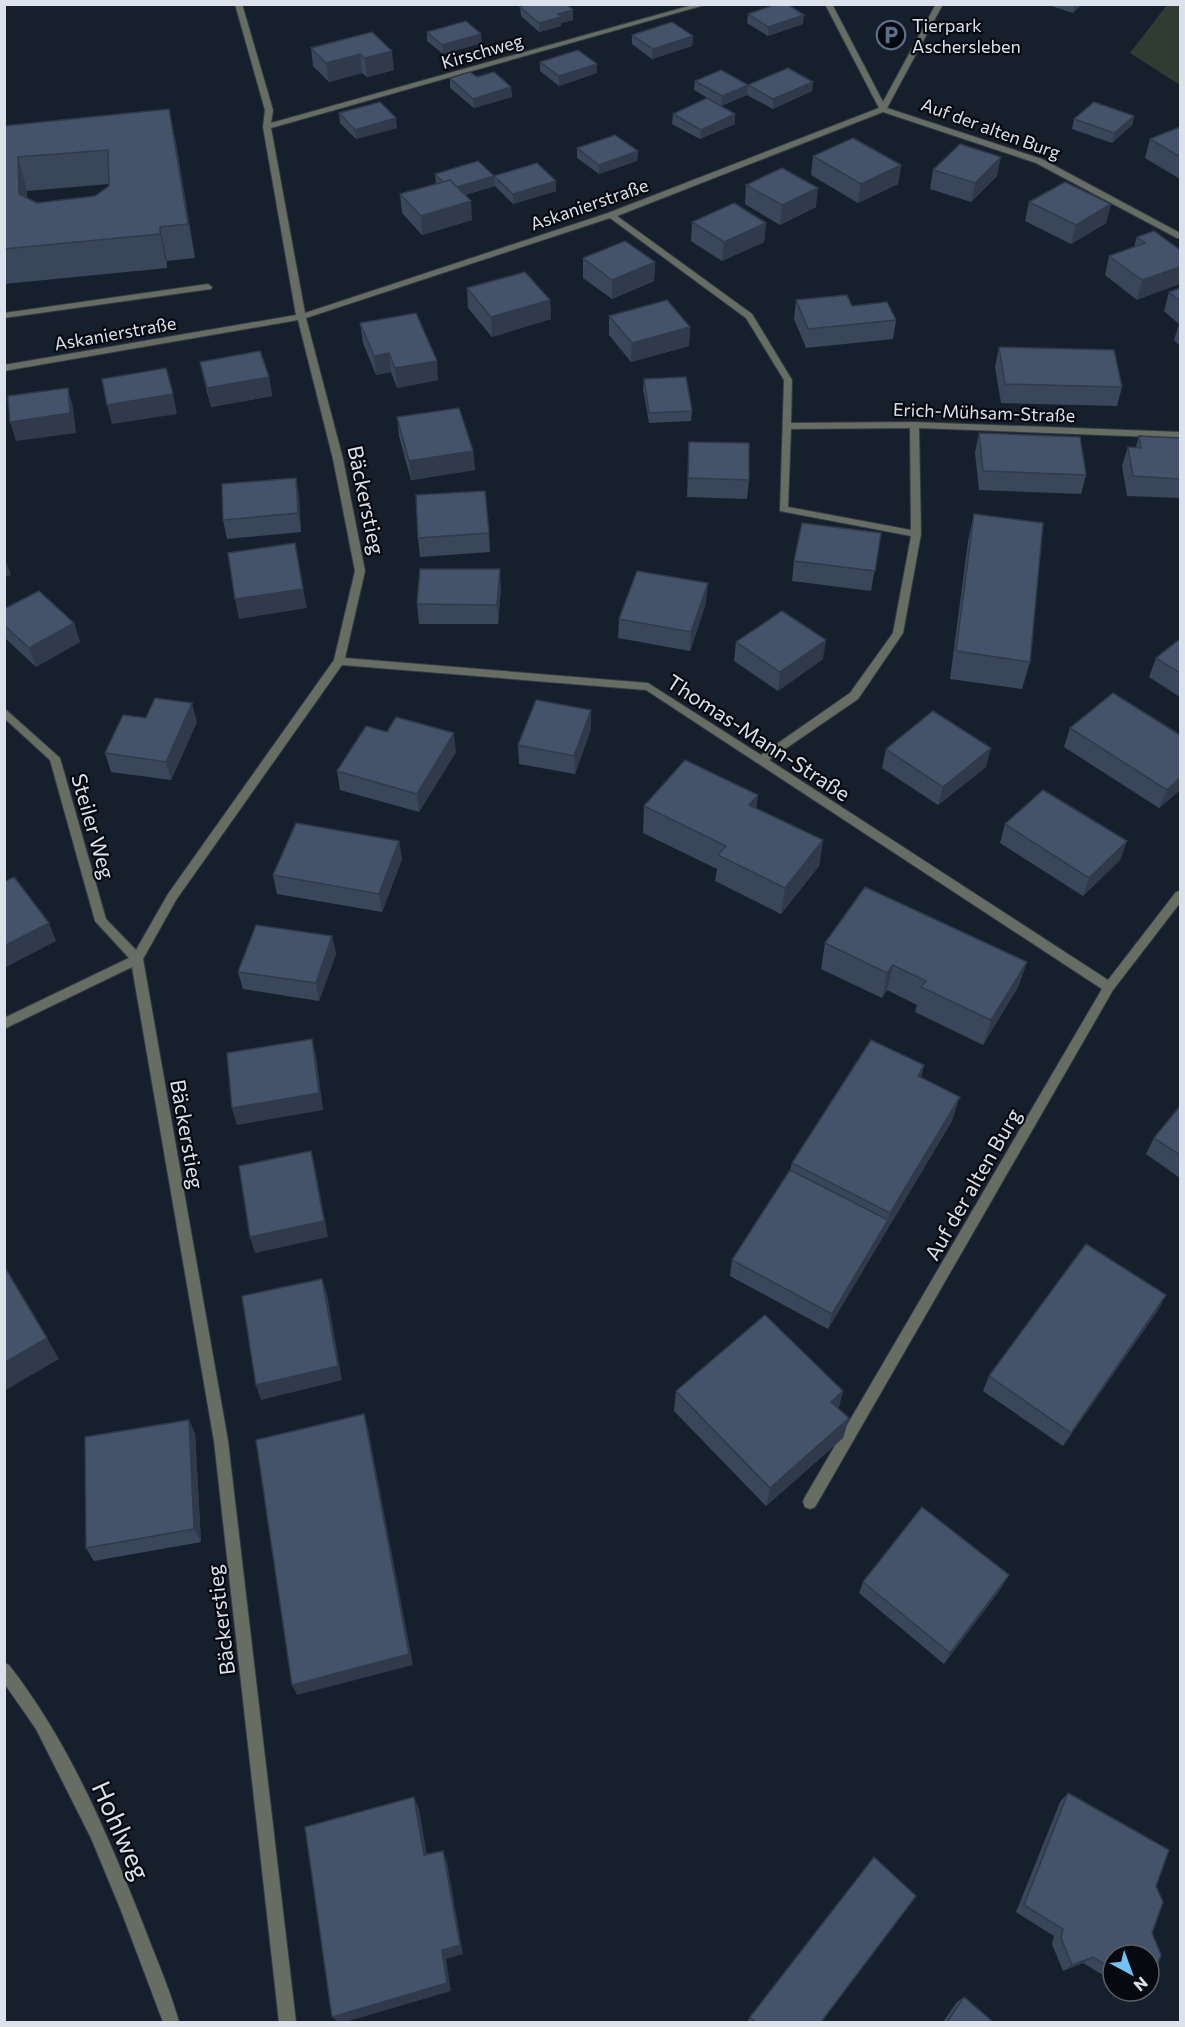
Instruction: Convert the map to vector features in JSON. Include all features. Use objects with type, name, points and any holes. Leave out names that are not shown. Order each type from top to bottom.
[{"type":"street","points":[[238,4],[269,110],[267,127],[301,317]]},
{"type":"street","name":"Kirschweg","points":[[267,127],[705,4]]},
{"type":"street","points":[[828,4],[883,109]]},
{"type":"street","points":[[883,109],[940,4]]},
{"type":"street","name":"Askanierstraße","points":[[4,368],[301,317],[611,215],[883,109]]},
{"type":"street","name":"Auf der alten Burg","points":[[883,109],[1039,162],[1180,236]]},
{"type":"street","points":[[611,215],[749,316],[788,380],[783,509],[916,534]]},
{"type":"street","points":[[4,316],[208,287]]},
{"type":"street","name":"Bäckerstieg","points":[[288,2022],[221,1441],[137,959],[172,897],[339,661],[360,571],[338,459],[301,317]]},
{"type":"street","points":[[760,761],[854,696],[898,633],[916,534],[914,425]]},
{"type":"street","name":"Erich-Mühsam-Straße","points":[[786,426],[914,425],[1180,435]]},
{"type":"street","name":"Thomas-Mann-Straße","points":[[339,661],[648,687],[1109,987]]},
{"type":"street","name":"Steiler Weg","points":[[4,712],[55,758],[101,921],[137,959]]},
{"type":"street","name":"Auf der alten Burg","points":[[810,1502],[1109,987],[1180,895]]},
{"type":"street","points":[[4,1024],[137,959]]},
{"type":"street","name":"Hohlweg","points":[[4,1670],[40,1721],[94,1824],[171,2022]]},
{"type":"green space","points":[[1167,5],[1180,5],[1180,85],[1130,53]]},
{"type":"building","points":[[529,4],[566,4],[573,10],[558,14],[561,17],[539,23],[520,7]]},
{"type":"building","points":[[777,4],[787,4],[804,15],[768,27],[748,14]]},
{"type":"building","points":[[466,21],[481,34],[442,45],[427,32]]},
{"type":"building","points":[[672,22],[693,36],[653,49],[632,35]]},
{"type":"building","points":[[372,32],[392,51],[365,58],[360,54],[326,63],[311,48]]},
{"type":"building","points":[[578,50],[597,64],[559,76],[540,62]]},
{"type":"building","points":[[788,68],[813,82],[773,99],[748,85]]},
{"type":"building","points":[[721,70],[748,85],[722,96],[695,81]]},
{"type":"building","points":[[470,72],[477,77],[494,72],[511,87],[473,99],[450,78]]},
{"type":"building","points":[[707,98],[735,114],[701,130],[673,114]]},
{"type":"building","points":[[380,102],[396,118],[355,130],[339,113]]},
{"type":"building","points":[[1094,102],[1134,116],[1114,133],[1074,119]]},
{"type":"building","points":[[169,109],[188,224],[160,227],[160,234],[4,249],[4,126]],"holes":[[[108,150],[109,186],[95,196],[37,203],[19,194],[18,157]]]},
{"type":"building","points":[[1180,127],[1180,157],[1150,139]]},
{"type":"building","points":[[615,135],[638,151],[599,165],[577,148]]},
{"type":"building","points":[[853,138],[901,165],[861,184],[813,156]]},
{"type":"building","points":[[960,144],[1001,157],[975,183],[933,170]]},
{"type":"building","points":[[478,161],[494,176],[457,187],[450,180],[443,182],[435,174]]},
{"type":"building","points":[[537,163],[556,181],[513,194],[494,176]]},
{"type":"building","points":[[782,168],[818,188],[782,205],[746,185]]},
{"type":"building","points":[[450,180],[471,201],[421,216],[400,194]]},
{"type":"building","points":[[1065,182],[1111,204],[1076,225],[1029,202]]},
{"type":"building","points":[[734,203],[766,223],[724,242],[692,222]]},
{"type":"building","points":[[1154,231],[1180,250],[1180,267],[1142,280],[1109,256],[1145,243],[1137,237]]},
{"type":"building","points":[[625,241],[655,262],[612,280],[583,258]]},
{"type":"building","points":[[525,272],[550,300],[491,317],[467,288]]},
{"type":"building","points":[[1180,288],[1180,301],[1169,292]]},
{"type":"building","points":[[847,295],[852,306],[887,302],[896,320],[808,329],[796,300]]},
{"type":"building","points":[[667,300],[690,327],[632,343],[609,316]]},
{"type":"building","points":[[416,313],[437,361],[395,368],[389,353],[374,356],[360,323]]},
{"type":"building","points":[[999,347],[1114,350],[1122,387],[1005,384]]},
{"type":"building","points":[[260,351],[269,377],[207,388],[200,362]]},
{"type":"building","points":[[166,368],[173,394],[107,405],[102,379]]},
{"type":"building","points":[[686,377],[692,411],[649,413],[644,379]]},
{"type":"building","points":[[68,388],[70,413],[10,422],[8,396]]},
{"type":"building","points":[[459,408],[473,451],[409,461],[397,417]]},
{"type":"building","points":[[979,433],[1080,437],[1086,475],[983,471]]},
{"type":"building","points":[[1139,436],[1180,438],[1180,479],[1133,476],[1128,447],[1141,448]]},
{"type":"building","points":[[689,442],[749,443],[749,480],[688,478]]},
{"type":"building","points":[[296,478],[298,513],[223,520],[222,484]]},
{"type":"building","points":[[485,491],[489,533],[418,538],[416,495]]},
{"type":"building","points":[[974,514],[1043,523],[1030,662],[956,651]]},
{"type":"building","points":[[802,523],[881,533],[875,571],[794,561]]},
{"type":"building","points":[[295,543],[303,589],[235,599],[228,553]]},
{"type":"building","points":[[420,569],[500,569],[497,605],[417,604]]},
{"type":"building","points":[[637,571],[708,583],[691,632],[619,619]]},
{"type":"building","points":[[39,591],[74,623],[29,648],[4,625],[4,609]]},
{"type":"building","points":[[782,611],[826,640],[780,672],[736,642]]},
{"type":"building","points":[[1180,639],[1180,673],[1156,658]]},
{"type":"building","points":[[1113,693],[1180,735],[1180,778],[1167,790],[1070,728]]},
{"type":"building","points":[[155,698],[192,703],[166,762],[105,753],[123,715],[146,718]]},
{"type":"building","points":[[536,700],[591,710],[574,756],[518,745]]},
{"type":"building","points":[[933,711],[991,748],[943,787],[886,749]]},
{"type":"building","points":[[396,717],[454,733],[417,794],[337,771],[366,726],[387,732]]},
{"type":"building","points":[[685,760],[758,795],[749,805],[823,840],[785,888],[718,855],[726,846],[644,806]]},
{"type":"building","points":[[1043,790],[1127,841],[1089,878],[1005,824]]},
{"type":"building","points":[[296,823],[399,841],[379,894],[273,875]]},
{"type":"building","points":[[14,877],[49,923],[4,946],[4,882]]},
{"type":"building","points":[[865,887],[1027,962],[991,1020],[921,987],[926,981],[893,965],[887,973],[825,943]]},
{"type":"building","points":[[256,925],[332,936],[316,983],[238,972]]},
{"type":"building","points":[[312,1039],[319,1093],[232,1108],[227,1053]]},
{"type":"building","points":[[871,1040],[924,1065],[918,1076],[960,1097],[890,1213],[792,1163]]},
{"type":"building","points":[[1180,1106],[1180,1155],[1154,1138]]},
{"type":"building","points":[[311,1151],[324,1221],[250,1237],[239,1166]]},
{"type":"building","points":[[790,1170],[888,1220],[832,1314],[732,1260]]},
{"type":"building","points":[[1086,1244],[1166,1295],[1071,1433],[989,1376]]},
{"type":"building","points":[[4,1266],[47,1338],[4,1363]]},
{"type":"building","points":[[322,1279],[338,1366],[256,1385],[242,1296]]},
{"type":"building","points":[[765,1315],[843,1391],[831,1402],[849,1418],[770,1488],[676,1391]]},
{"type":"building","points":[[364,1414],[409,1654],[292,1685],[256,1440]]},
{"type":"building","points":[[189,1420],[194,1529],[86,1548],[85,1437]]},
{"type":"building","points":[[922,1507],[1009,1575],[950,1653],[863,1582]]},
{"type":"building","points":[[1068,1793],[1169,1850],[1156,1886],[1163,1902],[1152,1933],[1156,1943],[1101,1943],[1101,1962],[1093,1957],[1072,1965],[1061,1938],[1063,1929],[1024,1905]]},
{"type":"building","points":[[414,1797],[424,1855],[443,1851],[460,1945],[442,1950],[447,1983],[332,2017],[305,1827]]},
{"type":"building","points":[[874,1857],[916,1896],[821,2022],[755,2022],[750,2017]]},
{"type":"building","points":[[964,1997],[993,2022],[947,2022]]},
{"type":"place","name":"Tierpark Aschersleben","points":[[891,35]]}]
